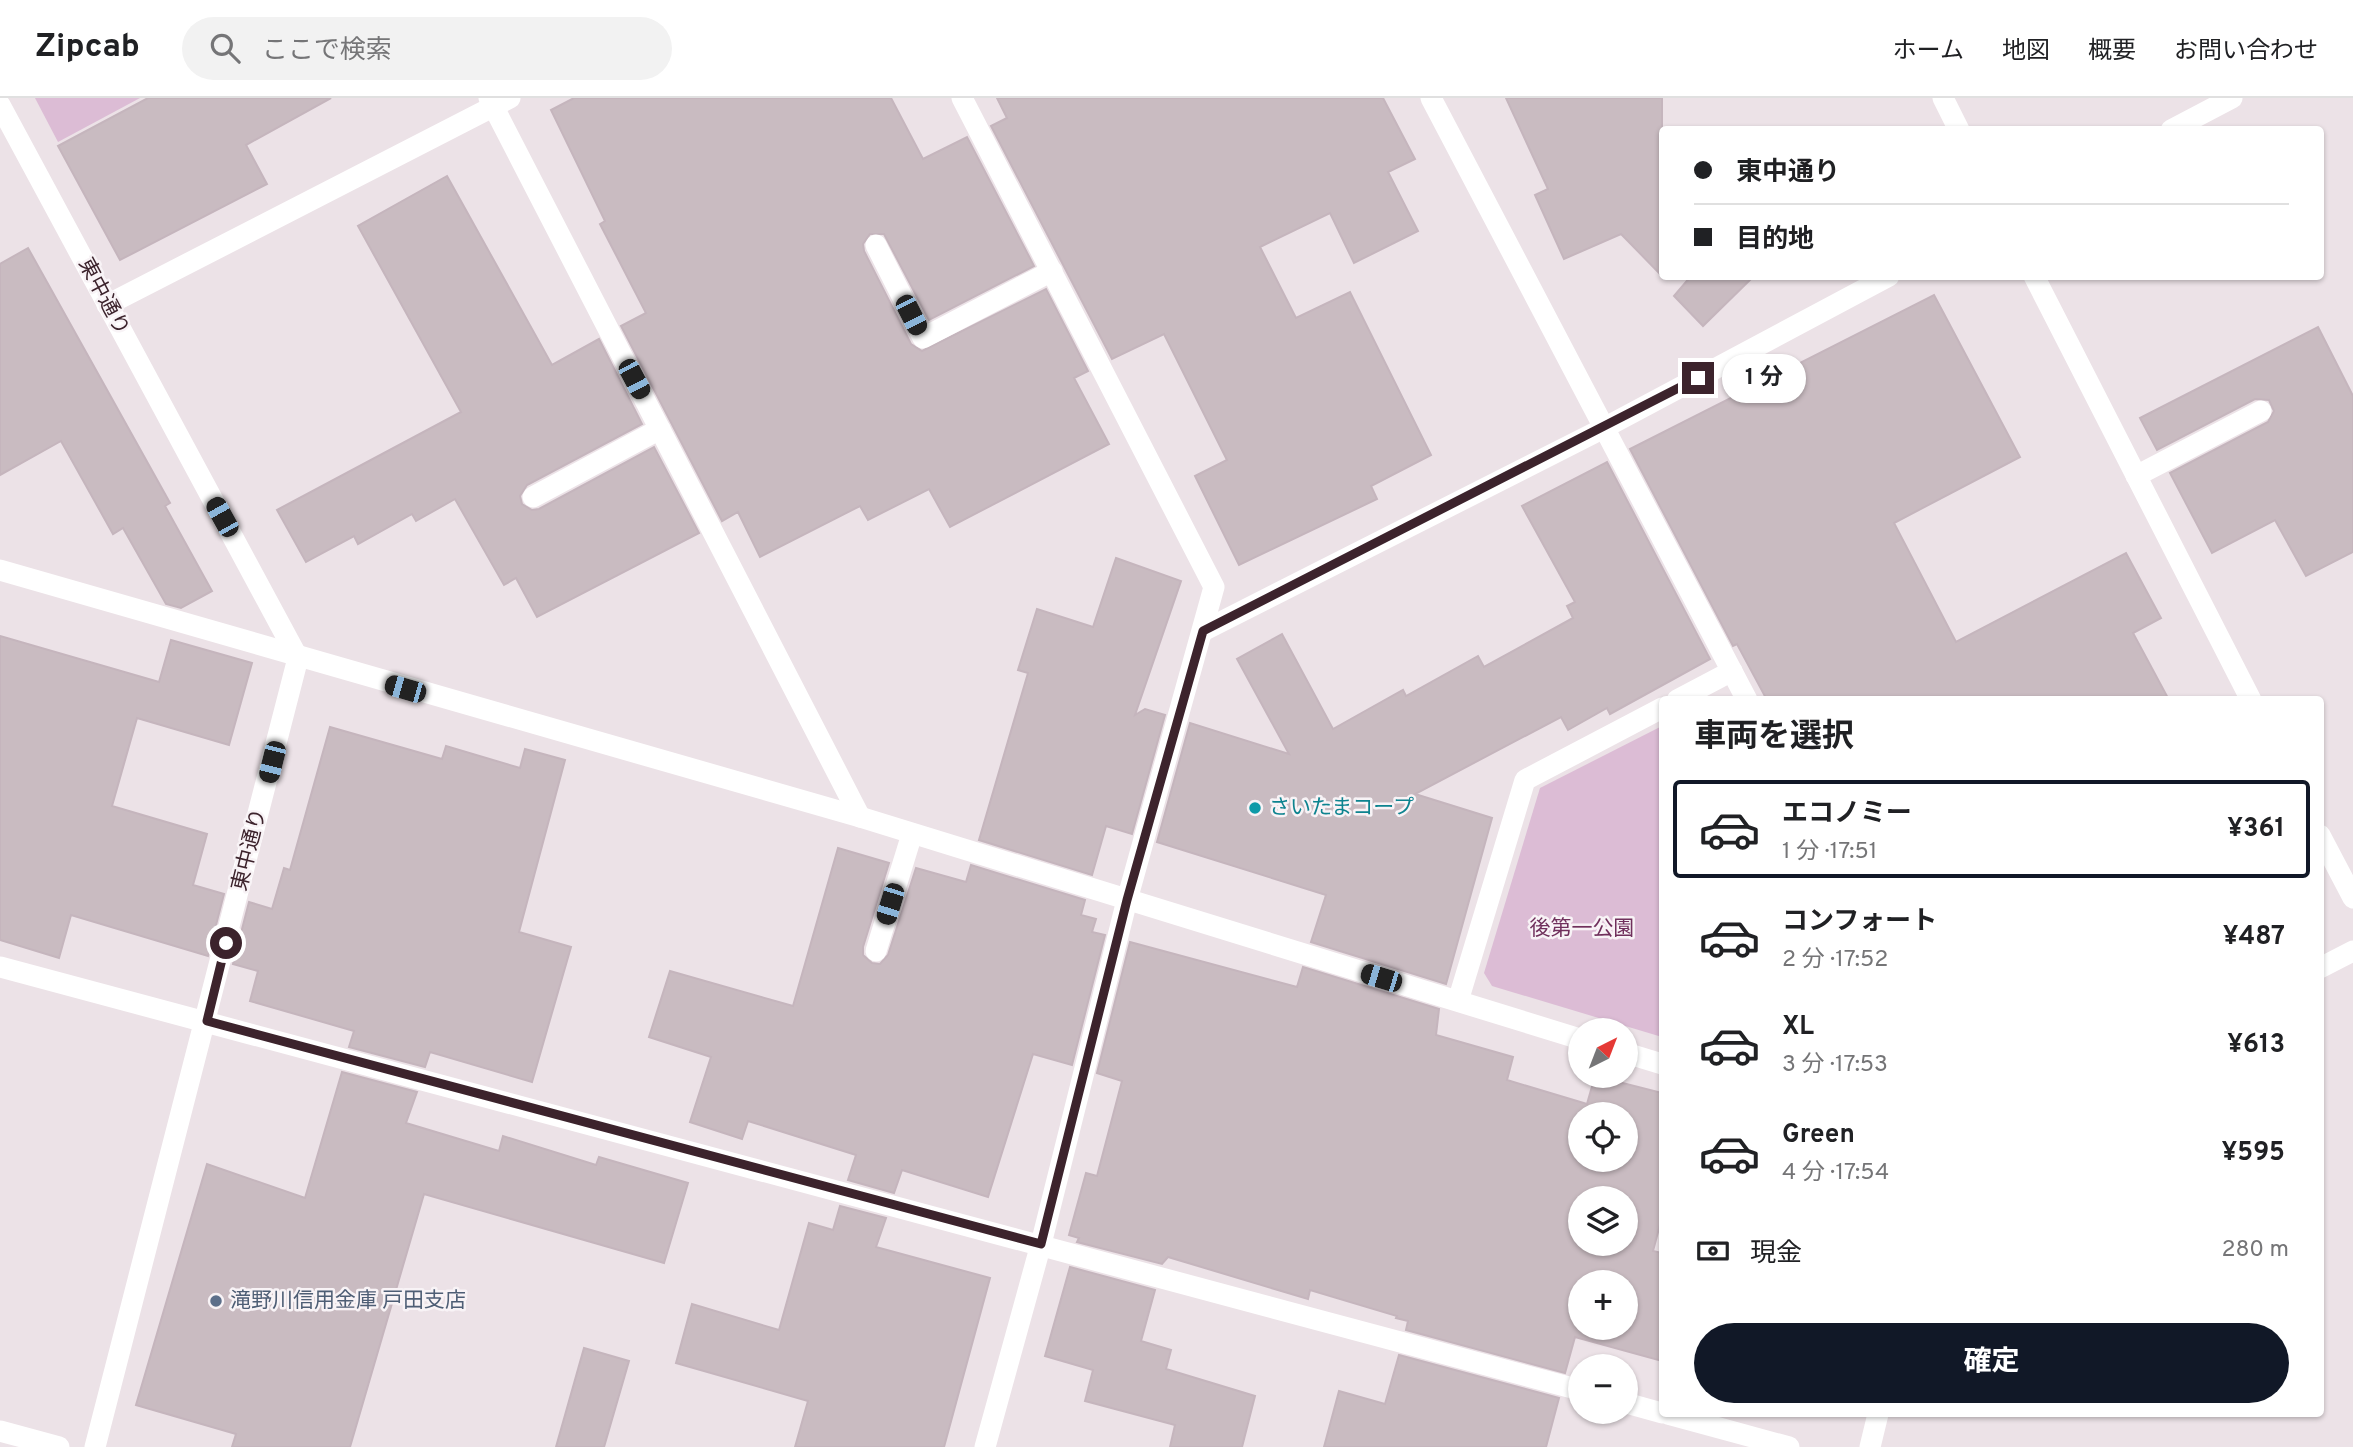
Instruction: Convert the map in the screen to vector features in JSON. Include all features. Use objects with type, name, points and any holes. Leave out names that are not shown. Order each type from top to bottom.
[{"type":"street","points":[[962,98],[1214,587],[1127,900],[1041,1244],[985,1447]]},
{"type":"street","points":[[1431,98],[1602,429],[1745,696]]},
{"type":"street","points":[[1942,98],[1957,126]]},
{"type":"street","points":[[2179,126],[2232,98]]},
{"type":"street","points":[[107,305],[498,101],[660,429],[860,817]]},
{"type":"street","name":"東中通り","points":[[0,105],[299,658],[95,1447]]},
{"type":"street","points":[[876,245],[923,338],[1052,271]]},
{"type":"street","points":[[1203,631],[1602,429],[1881,280]]},
{"type":"street","points":[[2036,280],[2249,696]]},
{"type":"street","points":[[2136,476],[2261,411]]},
{"type":"street","points":[[533,497],[660,429]]},
{"type":"street","points":[[0,570],[860,817],[1568,1035]]},
{"type":"street","points":[[1685,696],[1732,671]]},
{"type":"street","points":[[1458,1001],[1525,780],[1659,710]]},
{"type":"street","points":[[876,951],[912,834]]},
{"type":"street","points":[[2324,843],[2353,898]]},
{"type":"street","points":[[2324,966],[2353,951]]},
{"type":"street","points":[[0,967],[1568,1387]]},
{"type":"street","points":[[1638,1057],[1659,1063]]},
{"type":"street","points":[[1638,1406],[1659,1412]]},
{"type":"street","points":[[1679,1417],[1790,1447]]},
{"type":"street","points":[[1870,1447],[1877,1417]]},
{"type":"street","points":[[0,1432],[60,1447]]},
{"type":"green space","points":[[35,98],[140,98],[58,142]]},
{"type":"green space","name":"後第一公園","points":[[1659,728],[1659,1036],[1638,1030],[1638,1018],[1599,1018],[1492,986],[1484,973],[1540,788]]},
{"type":"building","points":[[148,98],[331,98],[246,145],[267,184],[120,260],[58,146]]},
{"type":"building","points":[[574,98],[891,98],[923,159],[967,137],[1034,266],[929,320],[884,234],[870,234],[863,244],[864,251],[911,344],[922,351],[1046,289],[1088,371],[1074,378],[1109,444],[950,527],[929,489],[868,520],[860,506],[760,557],[738,512],[722,521],[621,326],[646,313],[600,224],[605,221],[551,110]]},
{"type":"building","points":[[997,98],[1383,98],[1415,159],[1388,172],[1418,231],[1354,263],[1330,213],[1260,247],[1296,318],[1350,292],[1431,455],[1371,486],[1377,499],[1239,565],[1195,476],[1227,460],[1164,334],[1112,359],[991,126],[1007,118]]},
{"type":"building","points":[[1506,98],[1662,98],[1662,126],[1659,126],[1659,273],[1621,234],[1564,259],[1535,195],[1548,189]]},
{"type":"building","points":[[447,176],[552,365],[599,339],[642,424],[527,485],[520,496],[522,504],[532,510],[539,509],[654,447],[699,533],[537,617],[516,578],[504,585],[455,499],[416,521],[412,514],[358,544],[354,536],[306,562],[277,510],[461,412],[358,226]]},
{"type":"building","points":[[28,248],[170,503],[165,506],[212,591],[181,608],[166,604],[123,528],[113,534],[61,441],[0,475],[0,264]]},
{"type":"building","points":[[1688,280],[1750,280],[1703,326],[1674,296]]},
{"type":"building","points":[[1934,295],[2020,457],[1894,523],[1956,642],[2126,553],[2161,618],[2133,633],[2167,696],[1765,696],[1737,644],[1733,646],[1630,449]]},
{"type":"building","points":[[2318,327],[2353,396],[2353,552],[2306,576],[2275,520],[2212,553],[2170,473],[2268,422],[2274,411],[2269,400],[2255,399],[2157,450],[2140,418]]},
{"type":"building","points":[[1607,462],[1710,659],[1610,714],[1607,708],[1568,730],[1561,717],[1415,794],[1492,818],[1446,984],[1311,942],[1326,895],[1157,842],[1190,723],[1289,754],[1237,659],[1282,634],[1333,729],[1403,690],[1406,696],[1478,656],[1484,667],[1573,618],[1567,606],[1575,602],[1522,506]]},
{"type":"building","points":[[1116,558],[1181,581],[1135,715],[1145,709],[1165,715],[1132,834],[1106,826],[1092,875],[979,840],[1028,673],[1018,670],[1037,609],[1093,627]]},
{"type":"building","points":[[0,636],[159,682],[171,640],[252,663],[229,745],[137,718],[112,806],[207,834],[193,885],[224,894],[208,956],[71,915],[59,958],[0,940]]},
{"type":"building","points":[[330,727],[442,759],[446,746],[520,768],[525,749],[565,760],[519,932],[571,947],[532,1082],[430,1052],[425,1067],[349,1047],[354,1031],[250,1001],[258,971],[233,964],[249,902],[272,909],[284,868],[290,870]]},
{"type":"building","points":[[838,848],[889,863],[863,947],[863,955],[872,963],[880,964],[888,955],[916,868],[966,882],[971,865],[1085,900],[1081,915],[1096,919],[1092,932],[1105,935],[1072,1065],[1033,1054],[988,1197],[902,1170],[894,1193],[848,1180],[856,1155],[748,1121],[742,1139],[690,1122],[711,1057],[649,1037],[670,971],[793,1006]]},
{"type":"building","points":[[1130,942],[1297,987],[1303,967],[1439,1009],[1436,1035],[1513,1057],[1507,1080],[1580,1102],[1568,1102],[1568,1172],[1638,1172],[1638,1102],[1588,1102],[1592,1088],[1638,1087],[1659,1092],[1659,1228],[1653,1251],[1659,1252],[1659,1360],[1586,1340],[1638,1340],[1638,1270],[1568,1270],[1568,1340],[1574,1340],[1568,1354],[1565,1373],[1406,1330],[1408,1321],[1396,1318],[1397,1316],[1310,1290],[1308,1299],[1168,1257],[1162,1264],[1077,1242],[1079,1238],[1069,1235],[1086,1173],[1097,1176],[1122,1081],[1097,1073]]},
{"type":"building","points":[[342,1072],[417,1092],[406,1123],[499,1151],[503,1136],[596,1165],[599,1157],[688,1183],[664,1263],[424,1194],[350,1447],[232,1447],[236,1434],[136,1405],[207,1164],[305,1198]]},
{"type":"building","points":[[840,1206],[886,1218],[876,1247],[990,1278],[944,1447],[795,1447],[808,1401],[676,1363],[692,1304],[779,1330],[809,1223],[833,1230]]},
{"type":"building","points":[[1070,1267],[1155,1290],[1141,1341],[1171,1350],[1166,1369],[1255,1396],[1242,1447],[1170,1447],[1175,1425],[1085,1401],[1093,1370],[1045,1356]]},
{"type":"building","points":[[584,1348],[629,1361],[604,1447],[556,1447]]},
{"type":"building","points":[[1399,1355],[1559,1398],[1546,1447],[1324,1447],[1339,1391],[1385,1404]]},
{"type":"place","name":"さいたまコープ","points":[[1255,808]]},
{"type":"place","name":"滝野川信用金庫 戸田支店","points":[[216,1301]]},
{"type":"route","points":[[226,943],[207,1021],[1041,1244],[1127,900],[1203,631],[1698,378]]}]
